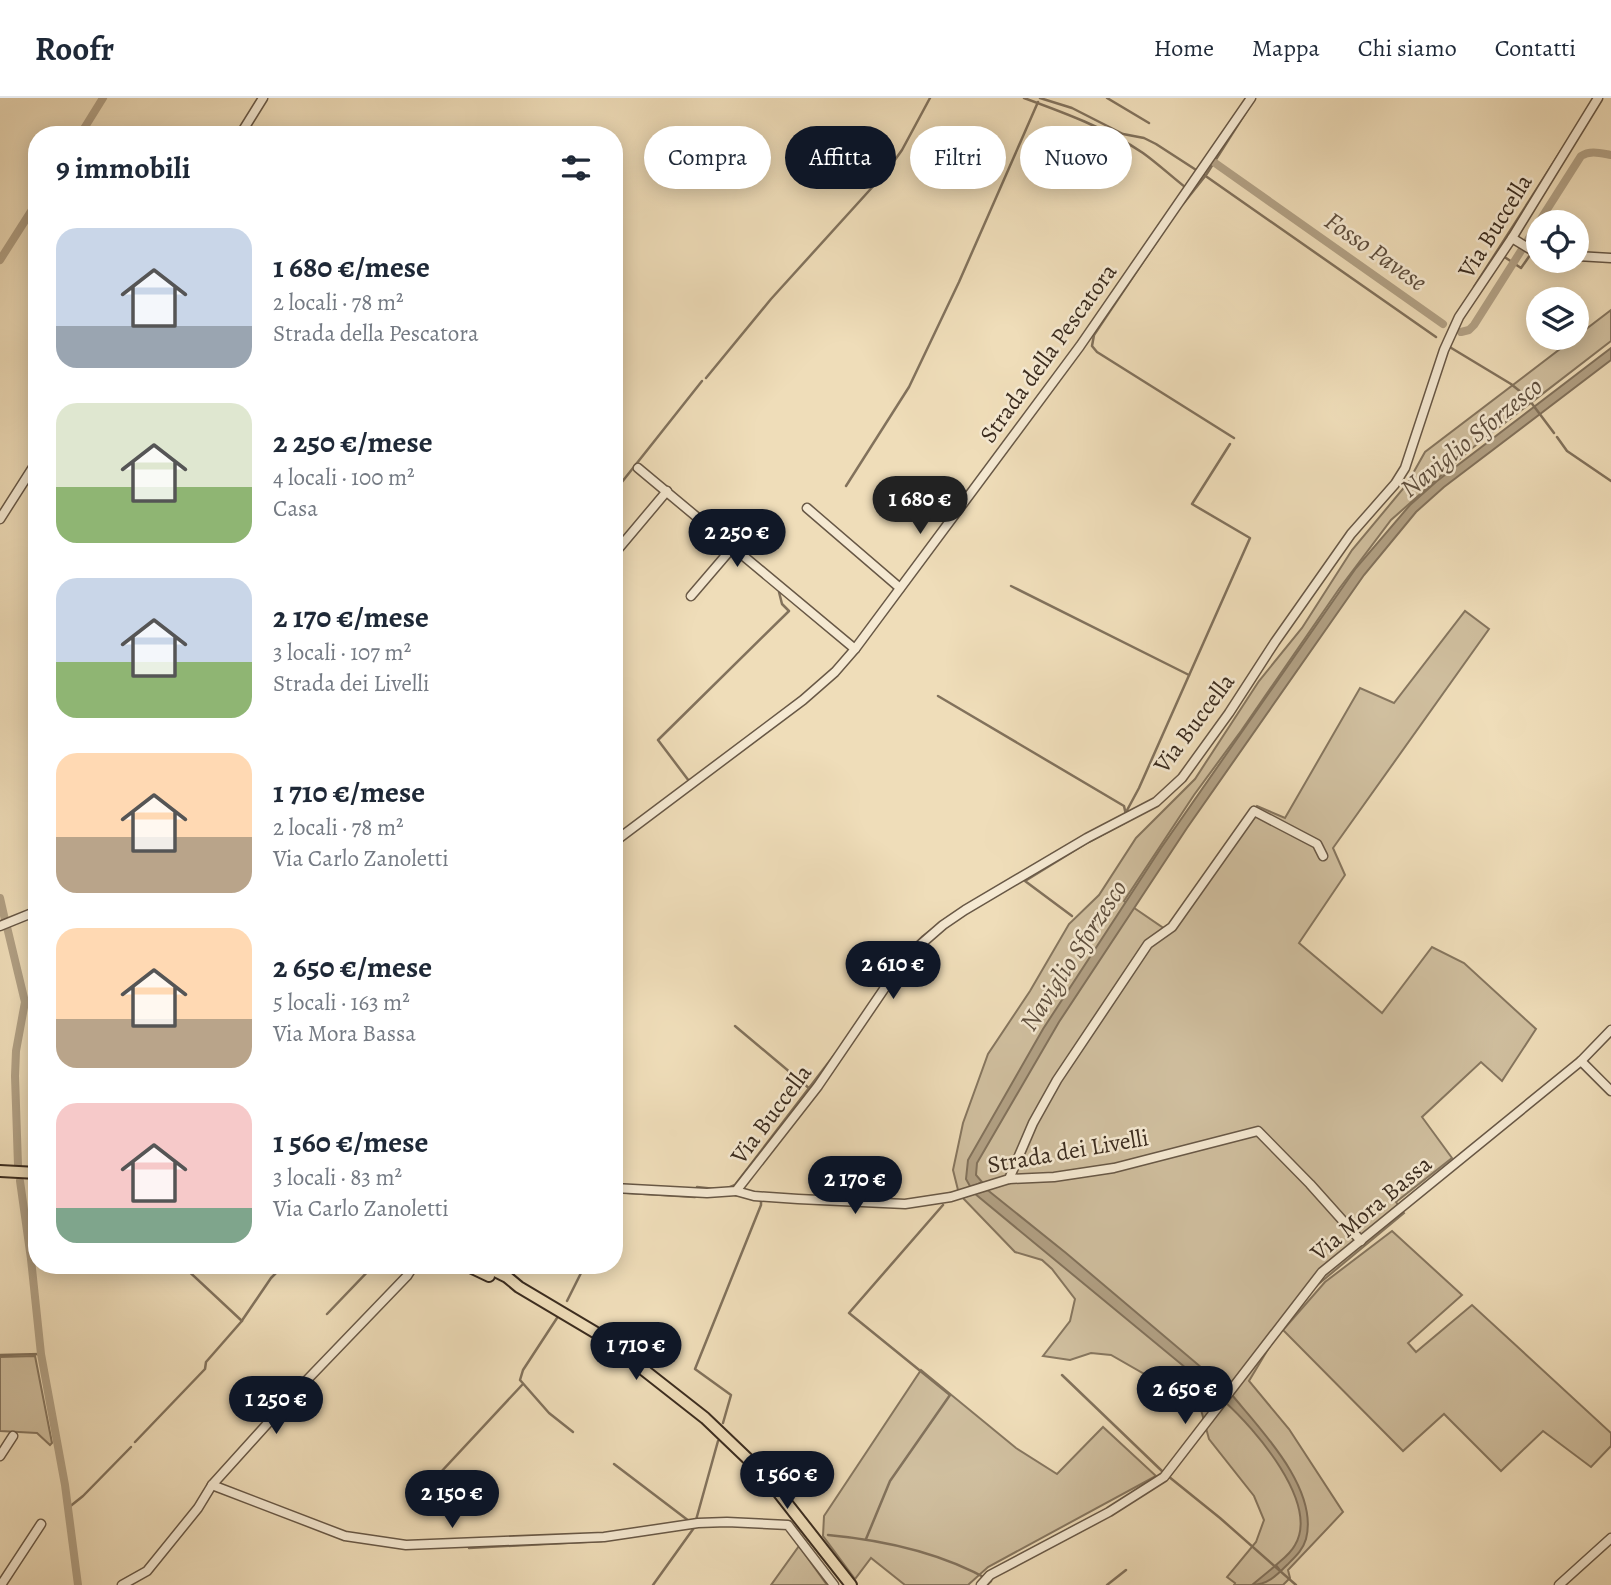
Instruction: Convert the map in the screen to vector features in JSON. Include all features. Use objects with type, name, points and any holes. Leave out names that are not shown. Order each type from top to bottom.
[{"type":"main road","points":[[0,1171],[28,1173]]},
{"type":"main road","points":[[488,1274],[519,1287]]},
{"type":"main road","points":[[500,1274],[598,1334],[705,1419],[750,1461],[778,1492],[851,1585]]},
{"type":"street","points":[[246,126],[263,98]]},
{"type":"street","name":"Strada della Pescatora","points":[[623,835],[803,700],[835,672],[855,649],[1080,346],[1251,98]]},
{"type":"street","name":"Via Buccella","points":[[623,1189],[696,1193],[736,1191],[818,1086],[899,967],[920,945],[965,910],[1087,838],[1156,802],[1182,778],[1230,713],[1275,642],[1351,534],[1395,484],[1408,459],[1450,336],[1501,255],[1516,240],[1598,98]]},
{"type":"street","points":[[1516,240],[1526,246]]},
{"type":"street","points":[[1589,257],[1611,258]]},
{"type":"street","points":[[638,468],[855,649]]},
{"type":"street","points":[[0,519],[28,475]]},
{"type":"street","points":[[623,543],[667,491]]},
{"type":"street","points":[[807,508],[900,588]]},
{"type":"street","points":[[691,596],[733,547]]},
{"type":"street","points":[[1009,1179],[1033,1123],[1057,1080],[1148,944],[1172,927],[1254,811],[1317,844],[1323,856]]},
{"type":"street","points":[[0,926],[28,915]]},
{"type":"street","name":"Via Mora Bassa","points":[[985,1581],[1109,1512],[1166,1474],[1322,1272],[1581,1061],[1611,1030]]},
{"type":"street","points":[[1581,1061],[1611,1091]]},
{"type":"street","name":"Strada dei Livelli","points":[[736,1191],[754,1196],[905,1203],[951,1197],[1009,1179],[1054,1177],[1114,1168],[1258,1131],[1361,1241]]},
{"type":"street","points":[[122,1585],[147,1571],[198,1508],[212,1485],[408,1274]]},
{"type":"street","points":[[0,1456],[13,1436]]},
{"type":"street","points":[[212,1485],[345,1536],[406,1545],[604,1537],[708,1522],[788,1525],[834,1585]]},
{"type":"street","points":[[1,1585],[41,1524]]},
{"type":"street","points":[[1559,1585],[1611,1538]]},
{"type":"shaded area","points":[[1611,310],[1611,341],[1471,449],[1391,520],[1194,795],[1124,901],[1168,931],[1257,806],[1285,818],[1360,688],[1394,703],[1465,611],[1489,629],[1333,848],[1345,875],[1299,943],[1382,1013],[1432,947],[1464,963],[1536,1029],[1502,1081],[1481,1062],[1422,1117],[1452,1158],[1396,1202],[1404,1213],[1315,1287],[1279,1331],[1249,1381],[1289,1429],[1343,1512],[1288,1570],[1290,1578],[1283,1585],[1234,1585],[1227,1577],[1256,1542],[1264,1520],[1254,1496],[1209,1439],[1200,1406],[1111,1355],[1091,1353],[1070,1360],[1043,1356],[1070,1321],[1075,1299],[1052,1269],[1042,1260],[1015,1252],[959,1194],[953,1170],[963,1123],[988,1054],[1030,991],[1069,924],[1099,895],[1136,838],[1195,779],[1259,681],[1302,628],[1352,550],[1407,484],[1425,452],[1559,350],[1589,350],[1589,327]]},
{"type":"shaded area","points":[[1611,348],[1611,360],[1444,487],[1416,512],[1364,575],[1187,828],[1059,1022],[977,1163],[976,1175],[982,1182],[971,1188],[966,1179],[968,1160],[1043,1029],[1161,848],[1356,568],[1410,505],[1437,481]]},
{"type":"shaded area","points":[[985,1188],[1228,1390],[1221,1397],[974,1193]]},
{"type":"shaded area","points":[[1392,1231],[1462,1295],[1408,1343],[1416,1352],[1472,1305],[1611,1433],[1611,1446],[1591,1467],[1543,1431],[1501,1471],[1444,1414],[1403,1451],[1283,1330],[1325,1282]]},
{"type":"shaded area","points":[[35,1356],[52,1443],[50,1445],[37,1433],[0,1431],[0,1357]]},
{"type":"shaded area","points":[[921,1370],[1016,1448],[1057,1474],[1103,1427],[1156,1476],[988,1567],[968,1585],[905,1585],[871,1558],[855,1579],[823,1536],[824,1516]]},
{"type":"shaded area","points":[[1232,1395],[1285,1461],[1304,1500],[1308,1520],[1303,1547],[1275,1576],[1257,1585],[1252,1585],[1275,1566],[1280,1570],[1276,1565],[1295,1545],[1300,1528],[1299,1509],[1280,1468],[1252,1429],[1225,1402]]},
{"type":"shaded area","points":[[799,1546],[827,1585],[771,1585]]},
{"type":"waterway","points":[[86,126],[103,98]]},
{"type":"waterway","points":[[706,378],[771,299],[887,171],[902,150],[930,98]]},
{"type":"waterway","points":[[1024,98],[1115,136],[1143,153],[1185,187]]},
{"type":"waterway","points":[[1040,98],[1072,108],[1123,134],[1144,138],[1156,144],[1436,337]]},
{"type":"waterway","name":"Fosso Pavese","points":[[1107,98],[1149,123]]},
{"type":"waterway","points":[[846,486],[909,387],[959,282],[1038,102]]},
{"type":"waterway","points":[[1183,204],[1206,175],[1248,109]]},
{"type":"waterway","points":[[1474,287],[1561,151]]},
{"type":"waterway","name":"Fosso Pavese","points":[[1547,210],[1581,156],[1592,153],[1611,155]]},
{"type":"waterway","name":"Fosso Pavese","points":[[1215,163],[1443,324]]},
{"type":"waterway","points":[[0,260],[28,216]]},
{"type":"waterway","points":[[1159,238],[1094,335],[1092,346],[1097,352],[1234,438]]},
{"type":"waterway","name":"Fosso Pavese","points":[[1461,332],[1474,325],[1526,243]]},
{"type":"waterway","points":[[1503,256],[1521,268],[1526,261]]},
{"type":"waterway","name":"Naviglio Sforzesco","points":[[1448,346],[1511,384],[1527,397],[1554,433]]},
{"type":"waterway","points":[[623,481],[702,381]]},
{"type":"waterway","points":[[1557,437],[1567,451],[1611,481]]},
{"type":"waterway","points":[[1125,814],[1250,538],[1192,504],[1230,444]]},
{"type":"waterway","points":[[1011,586],[1189,675]]},
{"type":"waterway","points":[[689,781],[658,740],[789,611],[782,604],[779,592]]},
{"type":"waterway","points":[[938,696],[1124,806],[1126,815]]},
{"type":"waterway","name":"Naviglio Sforzesco","points":[[1072,916],[1025,881],[1128,821]]},
{"type":"waterway","points":[[623,831],[628,827]]},
{"type":"waterway","points":[[0,898],[5,920]]},
{"type":"waterway","points":[[944,920],[962,908]]},
{"type":"waterway","points":[[901,960],[922,937],[939,924]]},
{"type":"waterway","points":[[7,927],[25,1002],[16,1051],[18,1165]]},
{"type":"waterway","points":[[735,1026],[810,1089]]},
{"type":"waterway","points":[[728,1188],[735,1185],[835,1054]]},
{"type":"waterway","points":[[20,1181],[28,1238]]},
{"type":"waterway","points":[[623,1193],[695,1197],[697,1187],[715,1189]]},
{"type":"waterway","points":[[723,1423],[731,1395],[695,1369],[761,1205],[761,1198]]},
{"type":"waterway","points":[[866,1539],[890,1481],[950,1395],[849,1313],[943,1205]]},
{"type":"waterway","points":[[33,1274],[41,1354],[65,1485],[78,1585]]},
{"type":"waterway","points":[[192,1274],[242,1321]]},
{"type":"waterway","points":[[135,1442],[205,1369],[206,1362],[241,1322],[275,1274]]},
{"type":"waterway","points":[[327,1314],[365,1274]]},
{"type":"waterway","points":[[567,1301],[580,1274]]},
{"type":"waterway","points":[[557,1318],[523,1370],[520,1380],[549,1413],[573,1432]]},
{"type":"waterway","points":[[0,1355],[41,1354]]},
{"type":"waterway","points":[[1062,1375],[1163,1472],[1296,1585]]},
{"type":"waterway","points":[[413,1502],[522,1385]]},
{"type":"waterway","points":[[696,1520],[718,1441]]},
{"type":"waterway","points":[[68,1508],[131,1447]]},
{"type":"waterway","points":[[614,1464],[689,1521]]},
{"type":"waterway","points":[[653,1585],[696,1525]]},
{"type":"waterway","points":[[828,1535],[891,1544],[932,1555],[991,1581],[987,1585]]},
{"type":"waterway","points":[[469,1548],[602,1541]]},
{"type":"waterway","points":[[1107,1585],[1126,1570]]}]
